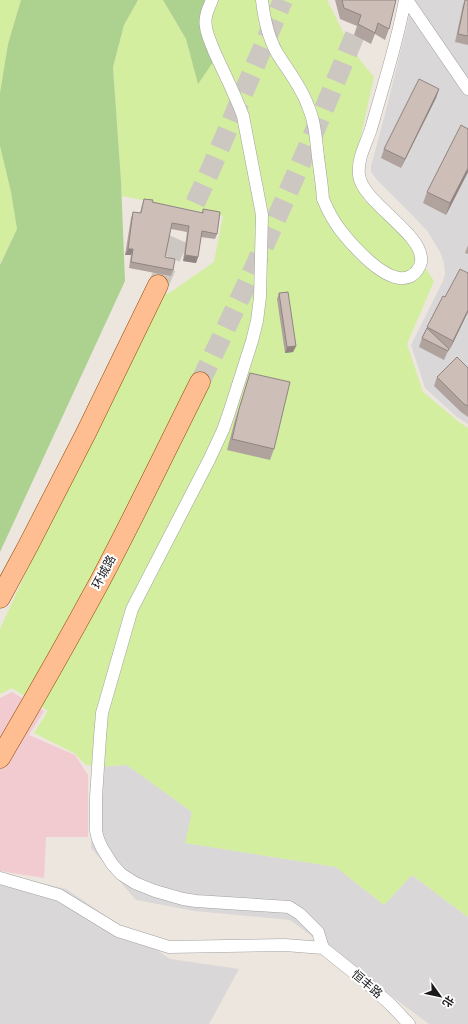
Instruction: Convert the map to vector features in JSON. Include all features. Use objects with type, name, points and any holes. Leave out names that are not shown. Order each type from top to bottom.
[{"type":"main road","points":[[0,598],[32,540],[83,440],[158,285]]},
{"type":"main road","name":"环城路","points":[[0,758],[33,702],[98,584],[200,382]]},
{"type":"street","points":[[0,878],[59,895],[118,931],[169,946],[285,945],[323,948],[318,932],[300,914],[289,907],[196,901],[183,899],[135,884],[121,874],[112,864],[102,848],[96,831],[102,713],[129,616],[223,430],[257,321],[260,296],[262,215],[243,116],[206,27],[206,14],[212,0]]},
{"type":"street","points":[[262,0],[268,32],[278,54],[297,82],[312,115],[326,207],[341,230],[365,256],[379,269],[399,278],[410,276],[414,273],[421,264],[421,255],[417,246],[406,232],[365,189],[361,182],[359,165],[395,43],[406,0]]},
{"type":"street","points":[[406,0],[468,89]]},
{"type":"street","name":"恒丰路","points":[[323,948],[380,994],[409,1024]]},
{"type":"shaded area","points":[[412,0],[468,0],[468,424],[457,417],[425,388],[411,345],[443,281],[445,274],[444,263],[440,252],[428,232],[371,172],[371,166],[408,22]]},
{"type":"shaded area","points":[[12,692],[44,711],[29,735],[75,755],[88,775],[88,837],[46,837],[44,878],[0,871],[0,698]]},
{"type":"shaded area","points":[[127,765],[192,812],[186,843],[336,867],[384,905],[412,875],[468,917],[468,1024],[429,1024],[290,920],[195,911],[136,900],[91,848],[95,767]]},
{"type":"shaded area","points":[[0,871],[8,875],[66,889],[170,959],[239,969],[209,1024],[0,1024]]},
{"type":"green space","points":[[0,0],[21,0],[8,44],[0,93]]},
{"type":"green space","points":[[21,0],[138,0],[124,25],[113,67],[121,181],[125,281],[0,552],[0,265],[17,229],[11,192],[0,146],[0,93],[8,44]]},
{"type":"green space","points":[[138,0],[163,0],[186,39],[198,83],[208,0],[327,0],[344,34],[360,60],[374,77],[354,167],[354,180],[365,201],[386,218],[406,239],[434,281],[407,344],[423,392],[468,428],[468,917],[412,875],[384,905],[336,867],[185,843],[192,812],[127,765],[95,767],[85,764],[74,753],[34,733],[48,711],[12,688],[0,694],[0,629],[157,288],[168,294],[214,262],[223,216],[122,196],[113,67],[124,25]]},
{"type":"green space","points":[[163,0],[208,0],[213,62],[198,84],[186,39]]},
{"type":"green space","points":[[0,146],[11,192],[17,229],[0,264]]},
{"type":"building","points":[[342,0],[396,0],[389,29],[378,23],[375,33],[358,24],[361,15],[344,8]]},
{"type":"building","points":[[465,0],[468,0],[468,36],[458,34]]},
{"type":"building","points":[[419,79],[439,89],[405,159],[384,149]]},
{"type":"building","points":[[461,125],[468,129],[468,168],[450,203],[427,192]]},
{"type":"building","points":[[144,199],[203,213],[203,209],[220,212],[217,234],[202,231],[198,257],[185,255],[189,226],[172,223],[165,257],[175,259],[173,270],[131,262],[133,249],[128,249],[133,212],[141,213]]},
{"type":"building","points":[[460,269],[468,273],[468,310],[453,341],[427,327],[443,296],[445,297]]},
{"type":"building","points":[[288,292],[296,346],[287,347],[279,293]]},
{"type":"building","points":[[427,328],[449,349],[448,351],[422,338]]},
{"type":"building","points":[[457,357],[468,368],[468,406],[464,404],[437,377]]},
{"type":"building","points":[[250,373],[290,382],[274,449],[232,439]]},
{"type":"tunnel","points":[[158,285],[213,164],[283,0]]},
{"type":"tunnel","points":[[200,382],[245,288],[288,192],[369,0]]}]
